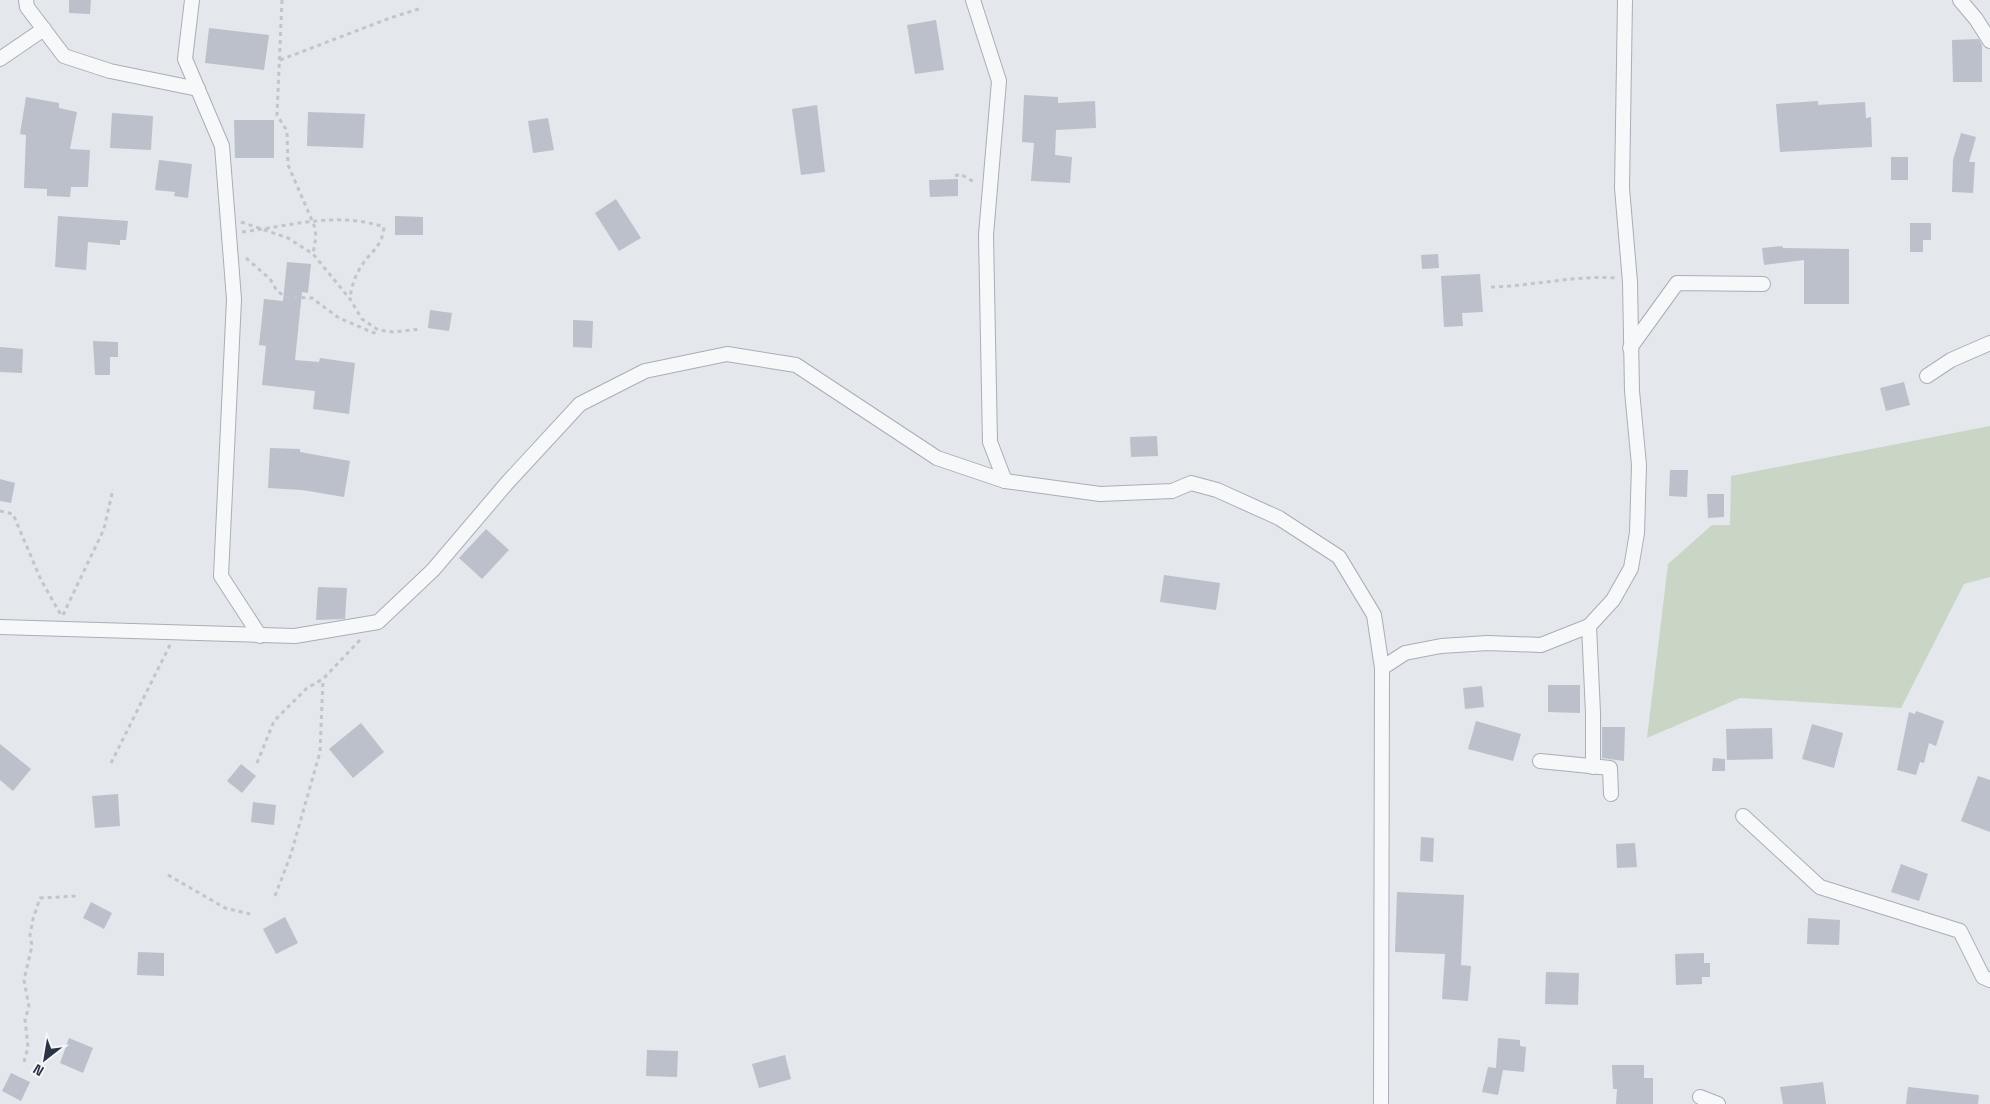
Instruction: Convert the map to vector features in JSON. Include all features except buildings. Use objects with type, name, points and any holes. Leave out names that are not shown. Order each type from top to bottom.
[{"type":"street","points":[[26,0],[27,7],[64,56],[110,71],[198,89]]},
{"type":"street","points":[[192,0],[185,58],[222,146],[234,300],[220,576],[260,636]]},
{"type":"street","points":[[973,0],[999,81],[986,235],[990,442],[1005,481]]},
{"type":"street","points":[[1382,668],[1405,653],[1441,646],[1479,644],[1541,646],[1589,626],[1613,600],[1631,568],[1637,533],[1639,465],[1632,390],[1630,279],[1622,188],[1624,0]]},
{"type":"street","points":[[1960,0],[1976,19],[1990,41]]},
{"type":"street","points":[[0,59],[44,29]]},
{"type":"street","points":[[1630,348],[1677,283],[1763,284]]},
{"type":"street","points":[[1927,376],[1951,360],[1990,343]]},
{"type":"street","points":[[0,627],[62,623],[260,636],[295,636],[378,622],[433,570],[507,483],[580,404],[646,371],[727,354],[796,365],[937,458],[1005,481],[1100,494],[1172,491],[1191,483],[1217,490],[1279,518],[1339,556],[1374,615],[1382,668],[1381,1104]]},
{"type":"street","points":[[1589,626],[1593,713],[1593,767]]},
{"type":"street","points":[[1540,761],[1610,768],[1611,794]]},
{"type":"street","points":[[1743,816],[1820,887],[1960,931],[1983,977],[1990,980]]},
{"type":"street","points":[[1700,1097],[1718,1104]]},
{"type":"path","points":[[282,0],[276,115],[287,131],[288,165],[312,220],[316,236],[313,254]]},
{"type":"path","points":[[280,60],[390,18],[422,8]]},
{"type":"path","points":[[955,176],[960,174],[990,190]]},
{"type":"path","points":[[229,226],[238,220],[259,230],[325,219],[371,223],[384,227],[383,239],[362,265],[351,288],[350,299]]},
{"type":"path","points":[[229,226],[259,230],[288,238],[313,254],[350,299],[362,319],[378,330],[394,332],[421,329]]},
{"type":"path","points":[[230,249],[254,264],[286,297],[312,298],[339,318],[374,333],[378,330]]},
{"type":"path","points":[[1491,287],[1529,286],[1561,279],[1593,276],[1630,279]]},
{"type":"path","points":[[62,623],[104,529],[113,489]]},
{"type":"path","points":[[0,511],[13,514],[41,580],[62,623]]},
{"type":"path","points":[[257,764],[274,721],[307,688],[323,679],[378,622]]},
{"type":"path","points":[[111,763],[178,631]]},
{"type":"path","points":[[275,896],[291,854],[320,752],[323,679]]},
{"type":"path","points":[[168,876],[225,908],[250,914]]},
{"type":"path","points":[[24,1062],[28,1046],[25,1019],[29,1007],[24,980],[32,946],[30,935],[33,919],[40,898],[78,896]]},
{"type":"green space","points":[[1990,426],[1990,577],[1964,584],[1901,708],[1740,698],[1647,738],[1668,564],[1712,525],[1730,525],[1731,476]]}]
